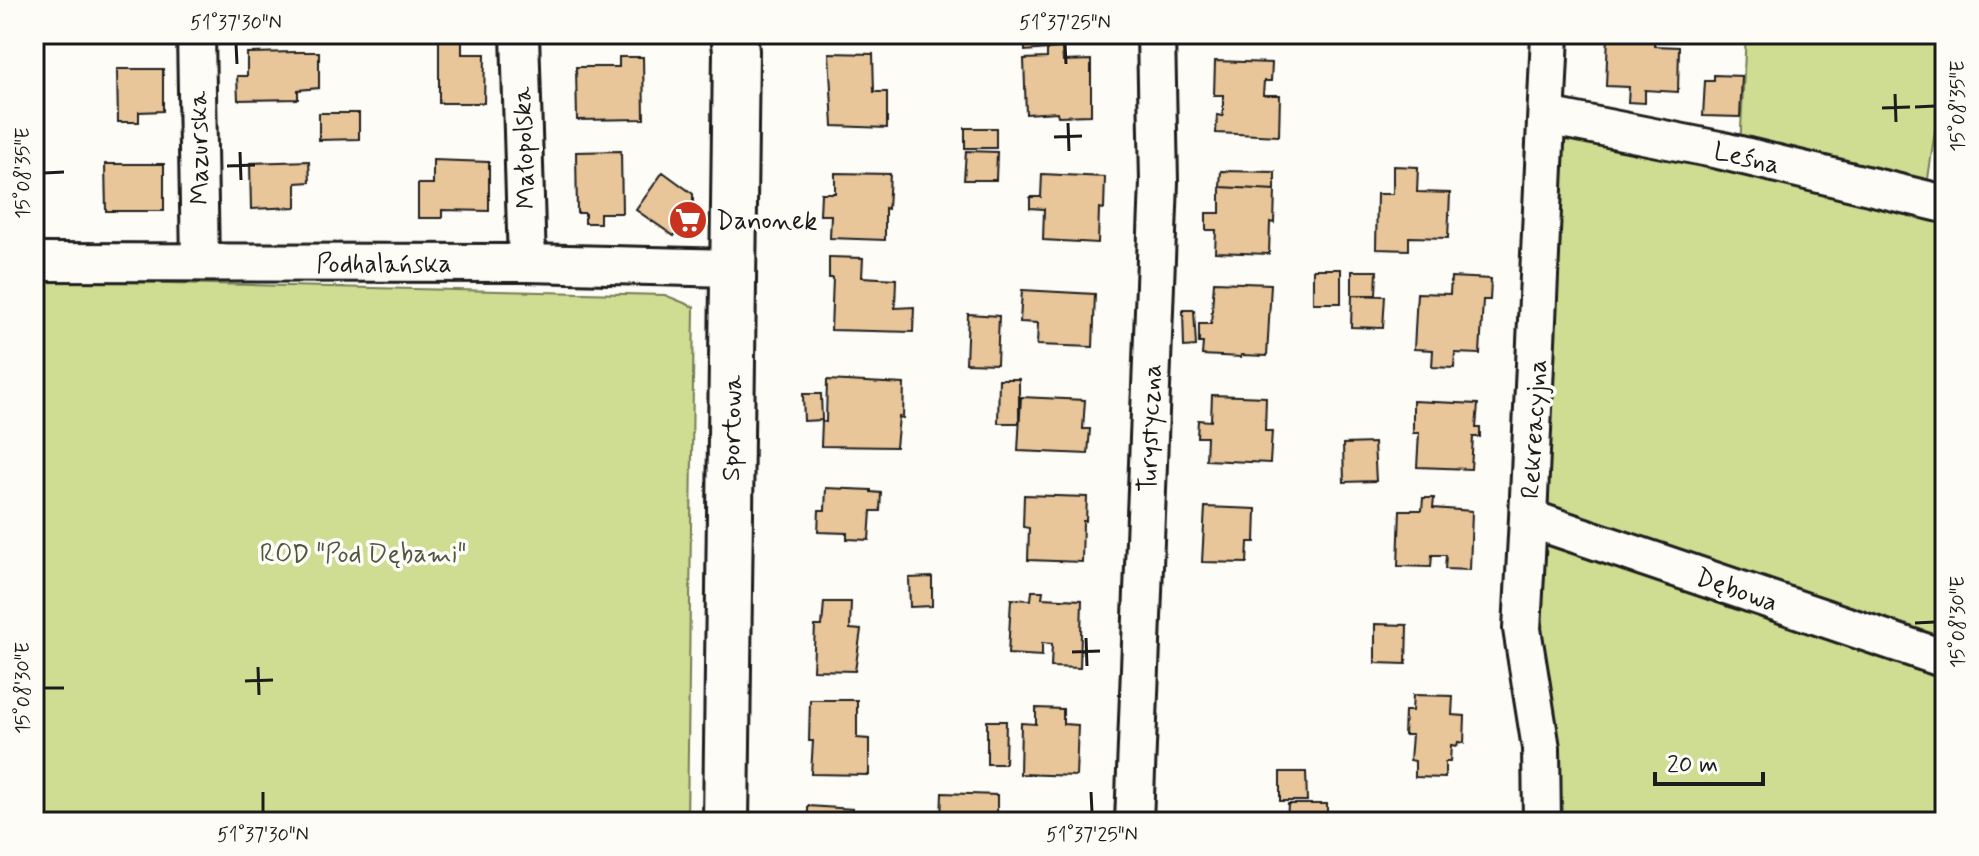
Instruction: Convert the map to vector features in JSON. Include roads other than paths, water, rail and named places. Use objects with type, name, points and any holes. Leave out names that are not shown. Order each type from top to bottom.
[{"type":"street","name":"Mazurska","points":[[196,34],[200,262]]},
{"type":"street","name":"Małopolska","points":[[520,34],[527,263]]},
{"type":"street","name":"Sportowa","points":[[726,822],[734,34]]},
{"type":"street","name":"Turystyczna","points":[[1134,822],[1159,182],[1156,34]]},
{"type":"street","name":"Rekreacyjna","points":[[1542,822],[1541,748],[1522,629],[1550,34]]},
{"type":"street","name":"Leśna","points":[[1547,116],[1719,150],[1945,204]]},
{"type":"street","name":"Podhalańska","points":[[34,262],[527,263],[733,268]]},
{"type":"street","name":"Dębowa","points":[[1528,518],[1945,659]]},
{"type":"place","name":"Danonek","points":[[688,220]]},
{"type":"park label","name":"ROD \"Pod Dębami\"","points":[[363,553]]}]
